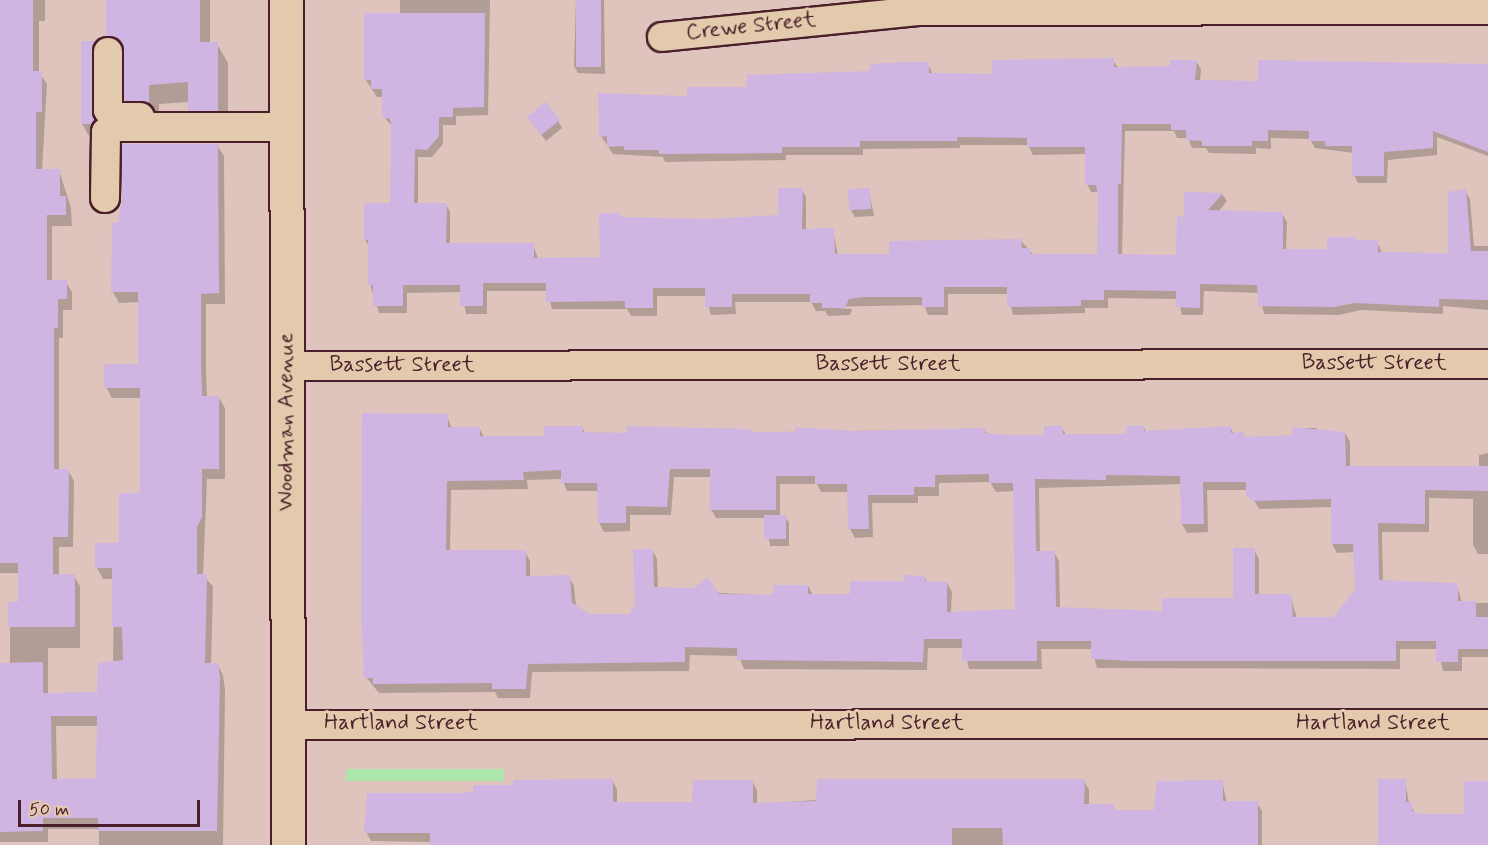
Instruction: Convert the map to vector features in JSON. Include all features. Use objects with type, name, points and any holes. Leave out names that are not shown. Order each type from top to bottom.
[{"type":"main road","name":"Woodman Avenue","points":[[286,0],[288,845]]},
{"type":"street","name":"Crewe Street","points":[[662,37],[919,11],[1488,10]]},
{"type":"street","points":[[108,51],[108,110],[116,117],[286,122]]},
{"type":"street","points":[[105,198],[106,132],[114,127],[286,122]]},
{"type":"street","name":"Bassett Street","points":[[288,366],[1488,364]]},
{"type":"street","name":"Hartland Street","points":[[287,725],[1488,724]]},
{"type":"green space","points":[[346,769],[504,769],[504,781],[346,781]]},
{"type":"building","points":[[0,0],[33,0],[33,71],[42,71],[42,112],[36,112],[36,169],[60,169],[60,196],[66,196],[66,215],[47,215],[47,280],[67,280],[67,299],[58,299],[58,328],[54,328],[54,469],[69,469],[68,537],[53,537],[53,574],[75,574],[75,627],[8,627],[8,602],[18,602],[18,563],[0,563]]},
{"type":"building","points":[[106,0],[200,0],[200,42],[218,42],[218,111],[188,111],[188,82],[149,85],[149,103],[124,100],[124,51],[117,38],[106,36]]},
{"type":"building","points":[[576,0],[601,0],[601,67],[576,67]]},
{"type":"building","points":[[364,13],[485,13],[484,107],[453,108],[453,117],[439,117],[439,136],[427,150],[415,149],[414,203],[447,203],[446,243],[534,243],[534,258],[600,257],[599,213],[620,213],[620,217],[708,219],[778,215],[778,188],[803,188],[802,229],[834,228],[835,254],[889,254],[889,241],[1021,239],[1022,248],[1031,248],[1031,254],[1097,254],[1098,198],[1096,185],[1085,185],[1085,147],[1027,147],[1027,138],[957,137],[957,141],[860,141],[860,147],[782,147],[782,153],[659,154],[659,150],[624,150],[624,146],[607,147],[607,136],[599,137],[598,93],[687,96],[687,87],[747,87],[747,75],[870,71],[870,64],[903,62],[929,62],[929,73],[992,74],[992,60],[1114,58],[1114,67],[1170,66],[1170,60],[1197,60],[1195,80],[1258,81],[1258,60],[1488,64],[1488,152],[1433,131],[1433,148],[1384,152],[1384,176],[1352,176],[1352,146],[1325,146],[1325,141],[1309,141],[1309,131],[1268,130],[1268,141],[1252,141],[1252,146],[1202,146],[1202,141],[1186,140],[1186,130],[1171,130],[1171,124],[1122,124],[1121,184],[1118,184],[1118,254],[1176,255],[1177,216],[1184,217],[1184,192],[1223,193],[1208,210],[1283,212],[1283,249],[1327,249],[1327,237],[1356,237],[1356,240],[1378,240],[1378,252],[1448,253],[1448,192],[1466,189],[1471,251],[1488,251],[1488,300],[1439,299],[1439,307],[1355,303],[1334,307],[1258,306],[1257,285],[1200,284],[1200,308],[1176,307],[1176,291],[1104,290],[1104,300],[1081,300],[1081,306],[1007,307],[1007,287],[944,287],[944,307],[922,307],[922,297],[863,297],[849,299],[845,308],[822,308],[822,303],[810,303],[810,294],[732,294],[732,307],[705,307],[705,288],[653,288],[653,308],[625,308],[625,301],[546,302],[546,283],[483,283],[483,306],[460,306],[460,285],[403,285],[403,306],[373,306],[373,285],[368,285],[368,240],[364,240],[364,203],[390,203],[391,123],[389,118],[382,118],[382,89],[371,89],[371,80],[364,80]]},
{"type":"building","points":[[81,41],[96,41],[92,52],[92,110],[95,120],[92,124],[81,124]]},
{"type":"building","points":[[546,102],[560,120],[541,135],[527,117]]},
{"type":"building","points":[[122,144],[218,144],[219,293],[201,294],[201,358],[202,396],[219,396],[219,469],[202,469],[202,517],[197,527],[197,574],[207,574],[205,663],[218,663],[220,678],[217,831],[98,831],[98,818],[43,818],[43,831],[0,832],[0,663],[43,662],[43,693],[97,692],[98,663],[123,660],[122,627],[112,627],[112,568],[95,568],[95,543],[119,543],[119,493],[140,493],[140,388],[104,388],[104,364],[138,364],[138,292],[111,292],[112,223],[118,223],[122,198]],"holes":[[[51,716],[97,716],[96,778],[52,779]]]},
{"type":"building","points":[[870,188],[871,209],[849,210],[848,189]]},
{"type":"building","points":[[362,413],[448,414],[448,427],[480,427],[480,436],[544,436],[544,426],[583,426],[583,432],[627,433],[627,426],[751,429],[751,432],[795,432],[795,427],[855,431],[985,428],[985,433],[1044,435],[1044,426],[1063,426],[1063,434],[1126,434],[1126,426],[1144,426],[1144,431],[1231,426],[1231,433],[1244,432],[1244,437],[1292,435],[1292,427],[1345,432],[1346,466],[1488,466],[1488,491],[1425,490],[1425,524],[1378,523],[1379,580],[1458,583],[1458,601],[1476,601],[1476,617],[1488,617],[1488,649],[1458,649],[1458,662],[1436,662],[1436,641],[1396,641],[1396,661],[1091,659],[1091,641],[1037,641],[1037,661],[962,661],[962,639],[924,639],[923,662],[737,660],[737,648],[685,647],[685,662],[528,664],[526,689],[492,689],[492,683],[373,684],[373,678],[364,678],[361,613]],"holes":[[[670,469],[710,469],[710,510],[776,510],[776,476],[815,476],[815,484],[847,484],[848,529],[869,529],[868,495],[914,495],[914,487],[935,487],[935,475],[989,474],[989,483],[1013,483],[1015,609],[947,612],[947,582],[925,581],[925,576],[904,575],[904,581],[850,581],[850,594],[808,594],[808,585],[773,585],[773,595],[719,594],[708,577],[694,588],[654,587],[653,549],[633,549],[635,607],[631,607],[631,614],[590,614],[572,603],[570,575],[526,576],[526,550],[446,550],[447,481],[524,480],[523,472],[561,470],[561,483],[597,483],[598,523],[626,523],[626,506],[667,507]],[[1106,475],[1180,476],[1181,524],[1204,524],[1203,482],[1246,482],[1246,495],[1253,501],[1331,499],[1331,544],[1353,544],[1355,590],[1333,617],[1293,617],[1291,594],[1255,594],[1255,548],[1233,548],[1233,598],[1162,598],[1162,611],[1056,607],[1055,551],[1036,551],[1035,479],[1106,480]]]},
{"type":"building","points":[[764,515],[786,515],[786,539],[764,539]]},
{"type":"building","points":[[613,779],[613,802],[692,802],[693,780],[753,780],[753,803],[816,801],[817,779],[1085,779],[1084,804],[1114,804],[1114,810],[1154,810],[1157,781],[1223,780],[1223,801],[1258,801],[1258,845],[1003,845],[1002,828],[952,828],[952,845],[430,845],[430,833],[364,833],[367,793],[460,793],[473,792],[473,785],[513,785],[513,780]]},
{"type":"building","points":[[1378,779],[1406,779],[1406,802],[1412,802],[1412,811],[1425,814],[1464,814],[1464,781],[1488,781],[1488,845],[1378,845]]}]
